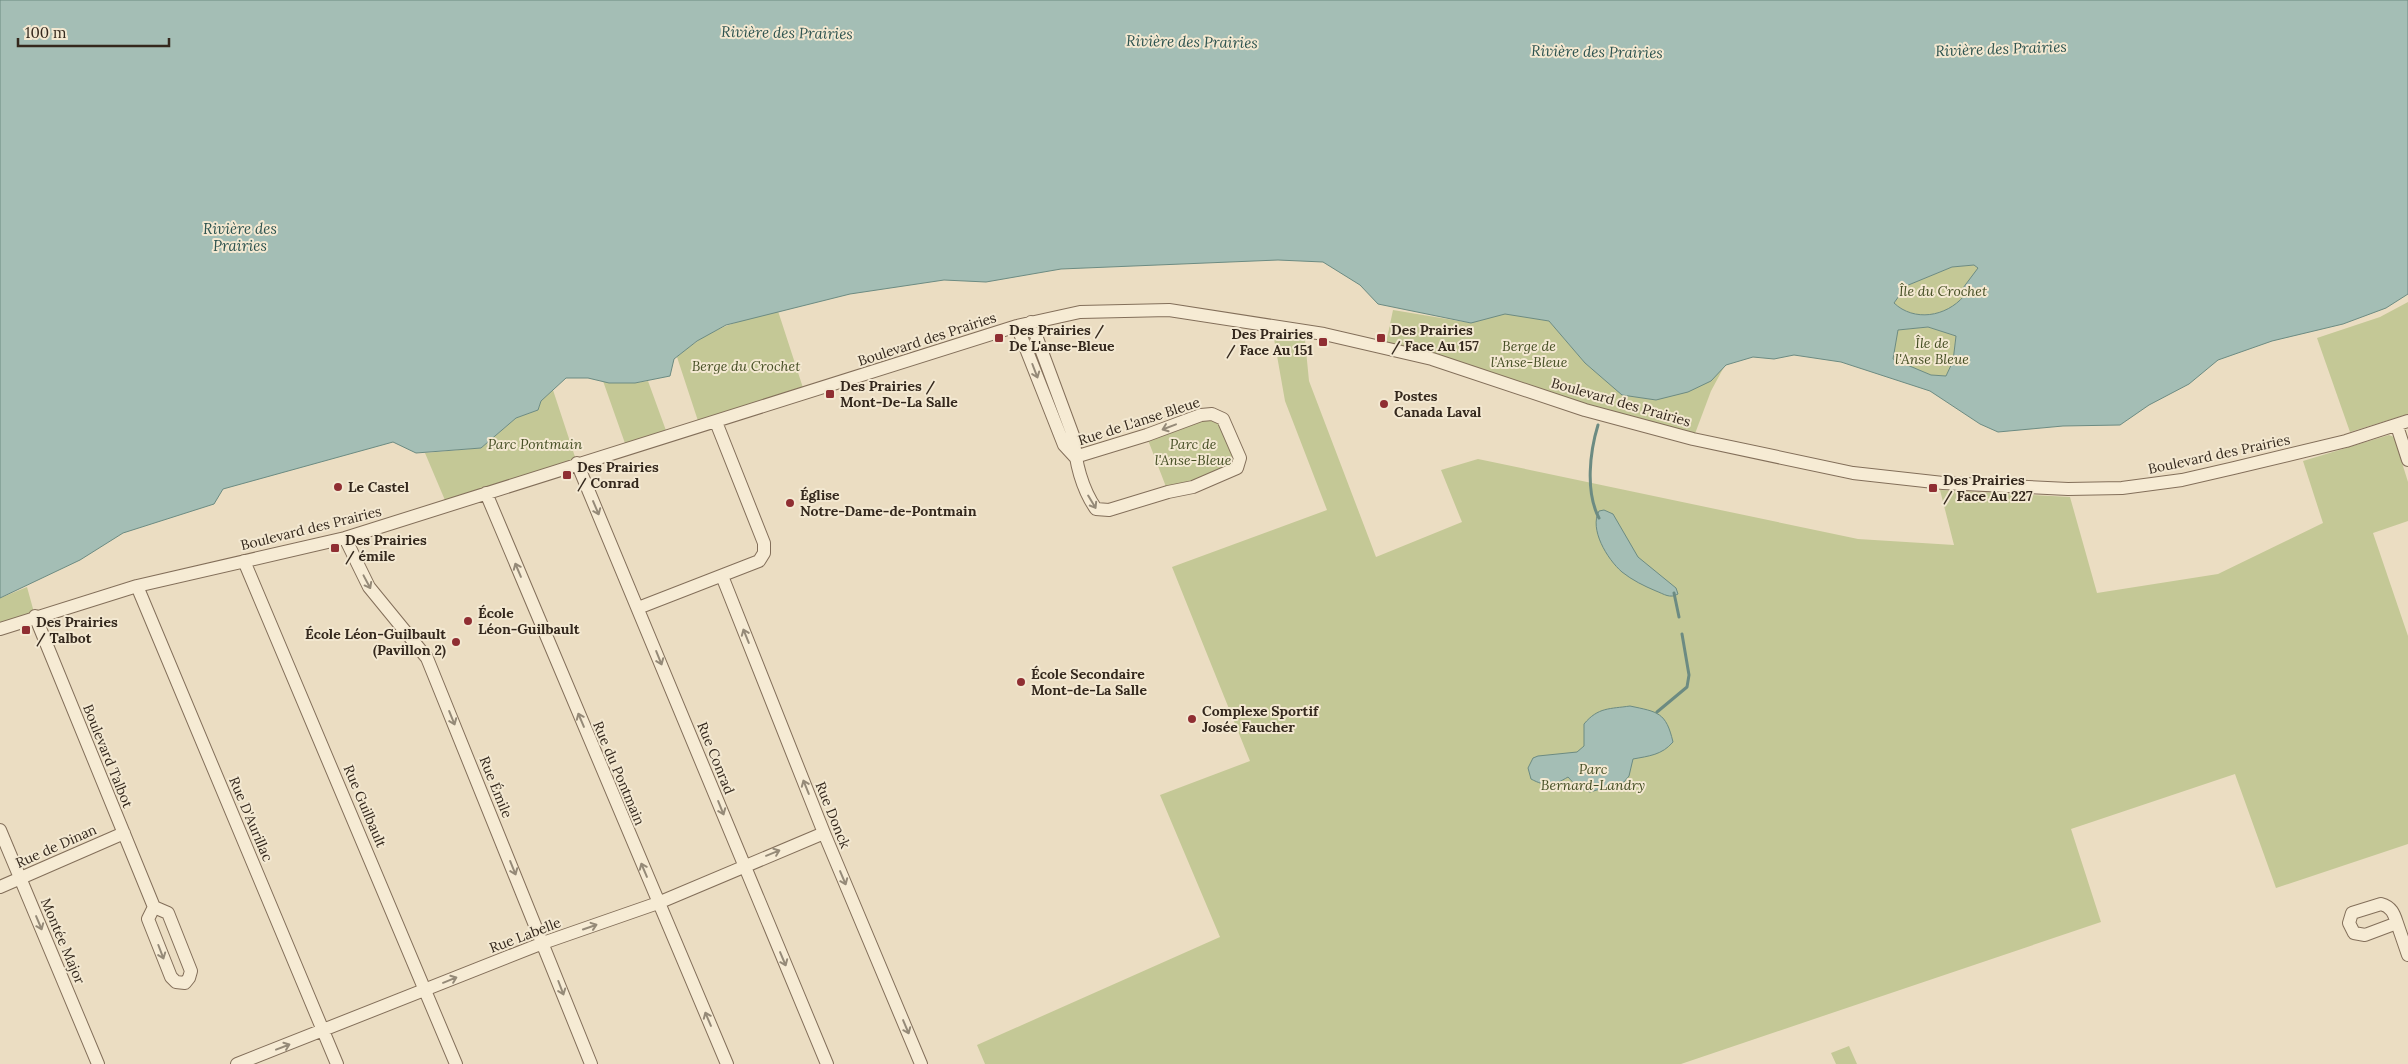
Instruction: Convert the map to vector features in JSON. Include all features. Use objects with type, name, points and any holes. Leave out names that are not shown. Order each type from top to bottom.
[{"type":"street","name":"Boulevard des Prairies","points":[[0,628],[137,586],[346,538],[577,463],[716,422],[1017,326],[1080,312],[1169,310],[1324,334],[1432,359],[1585,410],[1694,438],[1853,472],[1943,482],[2059,489],[2122,488],[2182,480],[2226,470],[2402,424]]},
{"type":"street","name":"Rue de L'anse Bleue","points":[[1031,322],[1074,438],[1075,457],[1090,500],[1096,510],[1109,510],[1168,492],[1193,487],[1237,468],[1240,458],[1224,419],[1212,414],[1201,415],[1147,435],[1075,457]]},
{"type":"street","name":"Rue de L'anse Bleue","points":[[1017,326],[1064,445],[1075,457]]},
{"type":"street","points":[[638,608],[759,561],[764,553],[764,543],[716,422]]},
{"type":"street","points":[[2402,424],[2408,460]]},
{"type":"street","name":"Rue Conrad","points":[[577,463],[827,1064]]},
{"type":"street","name":"Rue du Pontmain","points":[[486,493],[727,1064]]},
{"type":"street","name":"Rue Émile","points":[[346,538],[369,587],[427,658],[544,943],[591,1064]]},
{"type":"street","name":"Rue Guilbault","points":[[244,561],[456,1064]]},
{"type":"street","name":"Rue Donck","points":[[722,576],[824,833],[921,1064]]},
{"type":"street","name":"Rue D'Aurillac","points":[[137,586],[337,1064]]},
{"type":"street","name":"Boulevard Talbot","points":[[35,616],[154,906],[168,913],[191,971],[190,978],[184,983],[176,982],[171,977],[148,919],[154,906]]},
{"type":"street","name":"Montée Major","points":[[0,830],[98,1064]]},
{"type":"street","name":"Rue de Dinan","points":[[0,888],[124,833]]},
{"type":"street","name":"Rue Labelle","points":[[237,1064],[323,1032],[544,943],[658,903],[744,865],[824,833]]},
{"type":"street","points":[[2397,924],[2408,955]]},
{"type":"green space","name":"Île du Crochet","points":[[1974,265],[1979,268],[1963,288],[1964,296],[1948,309],[1921,315],[1902,309],[1894,303],[1906,286],[1952,267]]},
{"type":"green space","points":[[2408,302],[2408,414],[2350,432],[2317,338],[2380,317]]},
{"type":"green space","name":"Berge de l'Anse-Bleue","points":[[1393,310],[1471,323],[1505,313],[1549,321],[1585,363],[1623,395],[1656,400],[1711,381],[1725,365],[1711,391],[1693,439],[1385,348]]},
{"type":"green space","name":"Berge du Crochet","points":[[778,311],[805,394],[700,427],[677,357],[713,332]]},
{"type":"green space","name":"Île de l'Anse Bleue","points":[[1928,327],[1956,336],[1953,361],[1946,376],[1931,375],[1892,359],[1898,330]]},
{"type":"green space","name":"Parc Bernard-Landry","points":[[1273,333],[1305,340],[1309,381],[1376,557],[1462,522],[1441,470],[1478,459],[1858,539],[1954,545],[1940,490],[2070,497],[2097,593],[2218,574],[2323,523],[2303,461],[2389,435],[2394,437],[2408,482],[2408,521],[2373,533],[2408,636],[2408,844],[2276,888],[2235,774],[2071,829],[2101,922],[1681,1064],[985,1064],[977,1045],[1220,937],[1160,795],[1250,761],[1172,567],[1327,510],[1285,401]]},
{"type":"green space","points":[[603,381],[635,383],[648,381],[668,436],[627,449]]},
{"type":"green space","name":"Parc Pontmain","points":[[553,390],[577,463],[447,505],[425,453],[481,448],[516,418],[538,410],[541,401]]},
{"type":"green space","name":"Parc de l'Anse-Bleue","points":[[1201,415],[1223,419],[1237,468],[1168,492],[1148,440]]},
{"type":"green space","points":[[27,587],[35,616],[0,629],[0,598]]},
{"type":"green space","points":[[1849,1046],[1857,1064],[1836,1064],[1831,1053]]},
{"type":"water","name":"Rivière des Prairies","points":[[0,0],[2408,0],[2408,294],[2386,308],[2343,324],[2272,341],[2218,360],[2189,384],[2149,405],[2120,425],[2063,426],[1998,432],[1980,424],[1930,391],[1841,362],[1794,355],[1774,359],[1753,357],[1726,365],[1711,381],[1688,392],[1656,400],[1622,395],[1585,363],[1549,321],[1505,314],[1471,323],[1378,304],[1360,285],[1323,262],[1278,260],[1061,269],[986,282],[944,280],[850,294],[726,325],[697,341],[674,359],[670,376],[635,383],[609,383],[588,378],[566,378],[541,401],[538,410],[516,418],[481,448],[416,453],[393,442],[223,489],[214,504],[123,533],[80,560],[0,598]],"holes":[[[1974,265],[1978,268],[1963,288],[1964,296],[1948,309],[1920,315],[1902,309],[1894,303],[1906,286],[1952,267]],[[1928,327],[1956,336],[1953,361],[1946,376],[1931,375],[1893,359],[1898,330]]]},
{"type":"water","points":[[1604,510],[1613,514],[1638,557],[1676,588],[1678,594],[1664,595],[1638,583],[1616,566],[1605,552],[1596,526],[1599,511]]},
{"type":"water","points":[[1630,706],[1654,712],[1664,719],[1673,742],[1660,752],[1633,759],[1629,776],[1624,782],[1590,792],[1578,788],[1568,777],[1550,784],[1531,779],[1528,768],[1533,758],[1577,752],[1584,746],[1584,724],[1589,718],[1605,710]]},
{"type":"waterway","points":[[1598,425],[1591,459],[1590,484],[1599,518]]},
{"type":"waterway","points":[[1674,593],[1679,617]]},
{"type":"waterway","points":[[1657,712],[1687,687],[1689,675],[1682,634]]},
{"type":"place","name":"Des Prairies / De L'anse-Bleue","points":[[999,338]]},
{"type":"place","name":"Des Prairies / Face Au 157","points":[[1381,338]]},
{"type":"place","name":"Des Prairies / Face Au 151","points":[[1323,342]]},
{"type":"place","name":"Des Prairies / Mont-De-La Salle","points":[[830,394]]},
{"type":"place","name":"Postes Canada Laval","points":[[1384,404]]},
{"type":"place","name":"Des Prairies / Conrad","points":[[567,475]]},
{"type":"place","name":"Le Castel","points":[[338,487]]},
{"type":"place","name":"Des Prairies / Face Au 227","points":[[1933,488]]},
{"type":"place","name":"Église Notre-Dame-de-Pontmain","points":[[790,503]]},
{"type":"place","name":"Des Prairies / émile","points":[[335,548]]},
{"type":"place","name":"École Léon-Guilbault","points":[[468,621]]},
{"type":"place","name":"Des Prairies / Talbot","points":[[26,630]]},
{"type":"place","name":"École Léon-Guilbault (Pavillon 2)","points":[[456,642]]},
{"type":"place","name":"École Secondaire Mont-de-La Salle","points":[[1021,682]]},
{"type":"place","name":"Complexe Sportif Josée Faucher","points":[[1192,719]]}]
